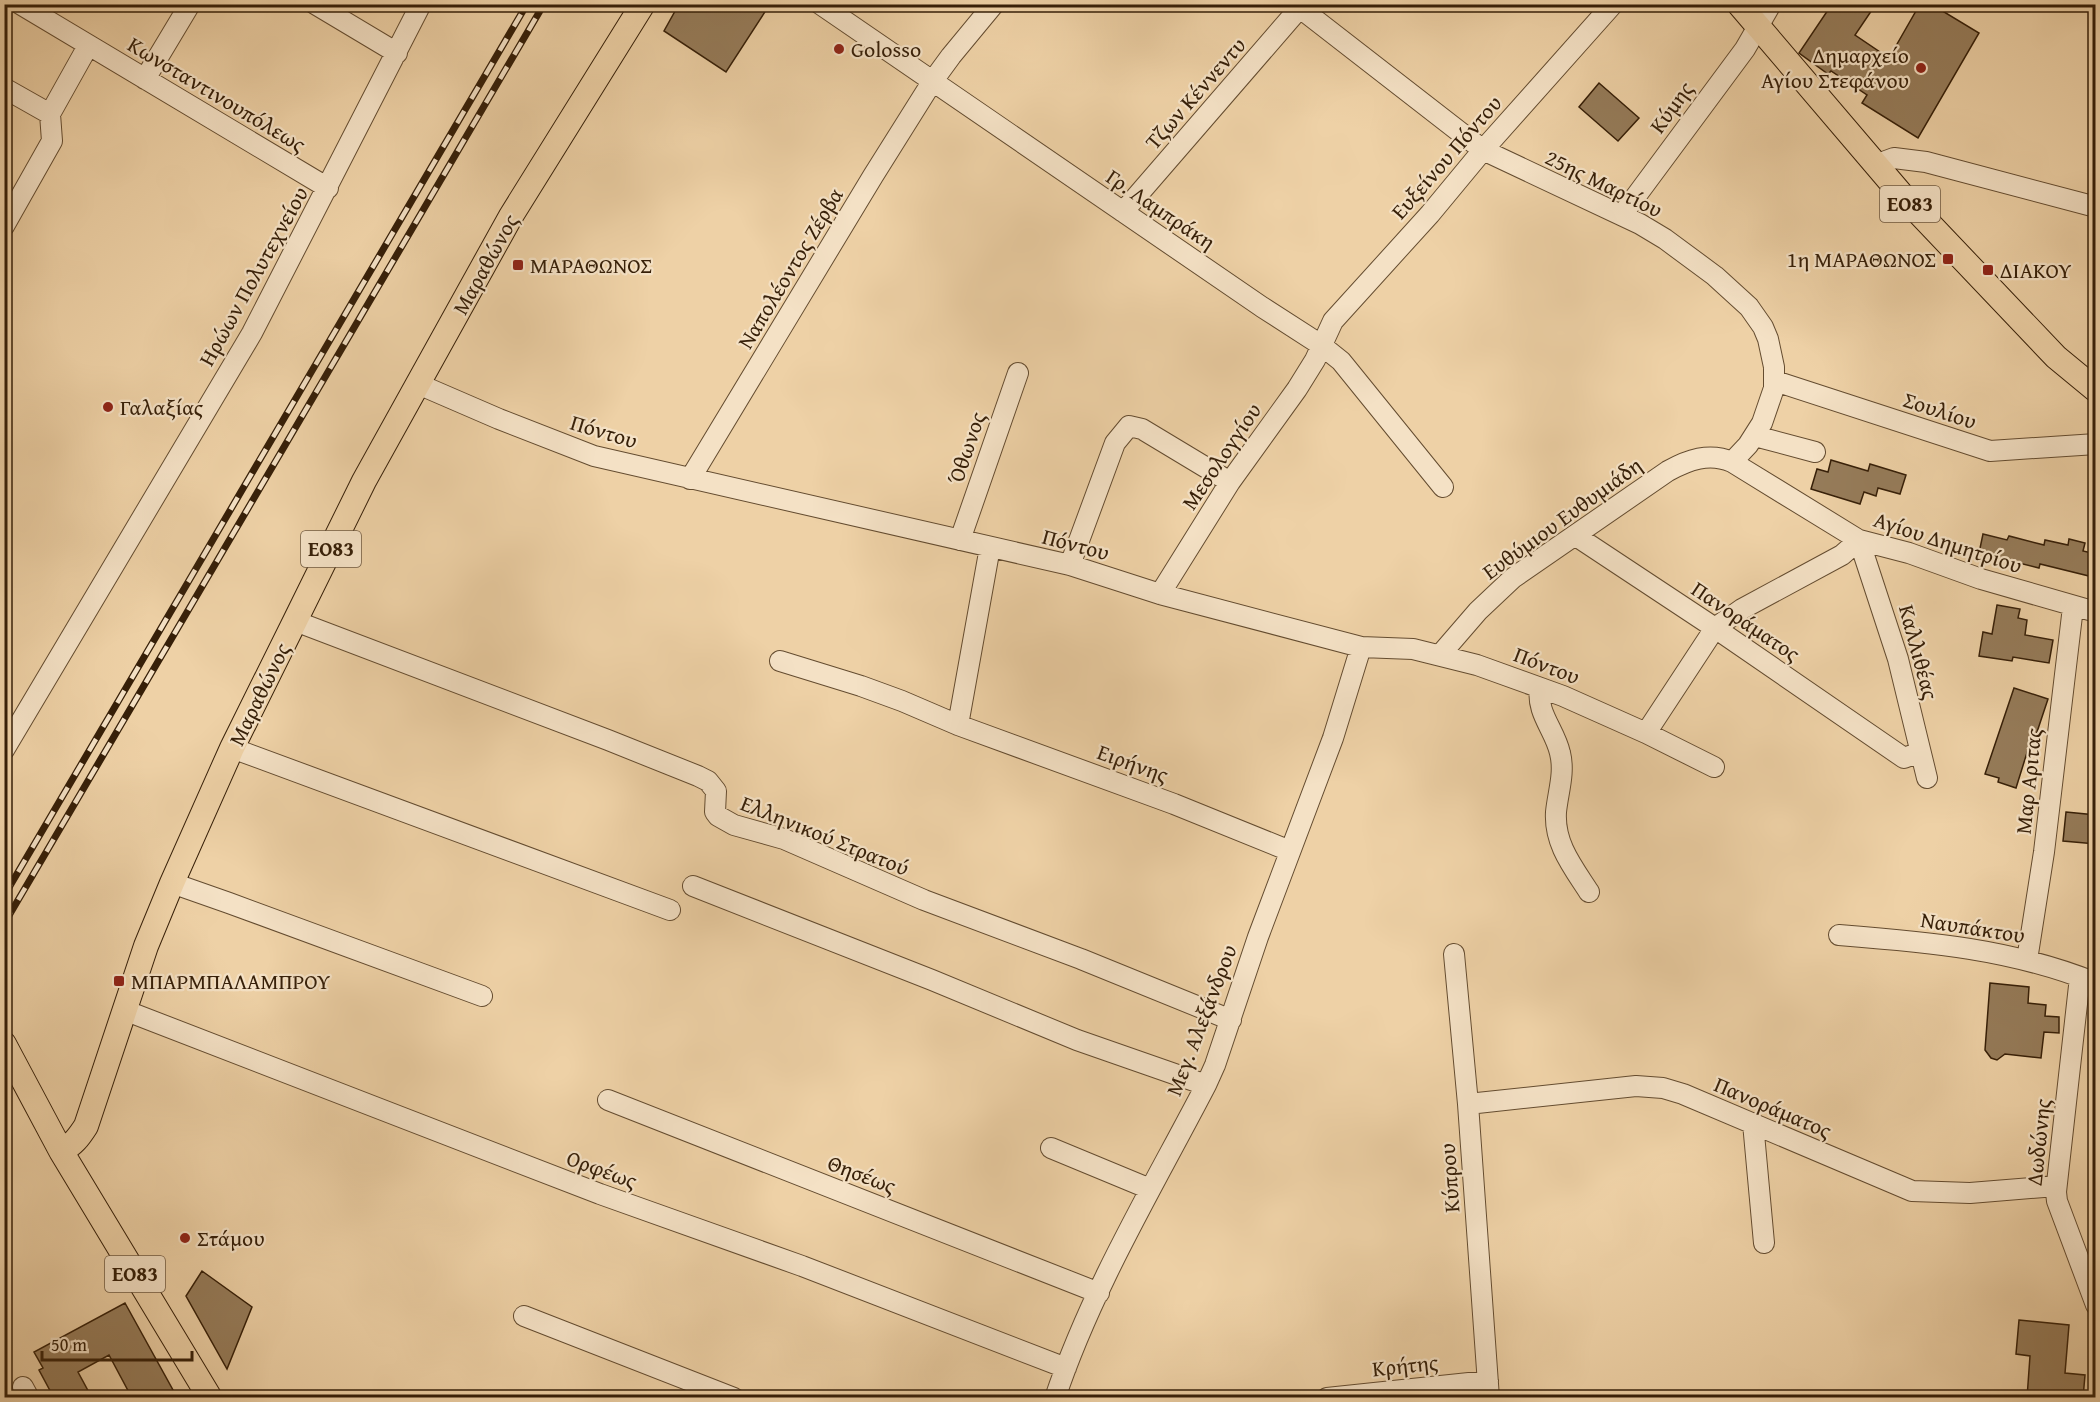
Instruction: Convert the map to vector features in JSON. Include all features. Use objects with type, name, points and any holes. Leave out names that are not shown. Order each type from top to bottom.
[{"type":"main road","name":"Μαραθώνος","points":[[61,1151],[78,1138],[86,1126],[146,946],[172,884],[232,748],[364,481],[511,216],[643,4]]},
{"type":"main road","name":"ΕΟ83","points":[[1739,4],[1875,165],[2037,337],[2074,373],[2096,390]]},
{"type":"main road","points":[[4,1044],[61,1151]]},
{"type":"main road","name":"ΕΟ83","points":[[61,1151],[210,1398]]},
{"type":"street","name":"Κωνσταντινουπόλεως","points":[[20,4],[328,188]]},
{"type":"street","points":[[145,79],[189,4]]},
{"type":"street","points":[[315,4],[397,53]]},
{"type":"street","name":"Ηρώων Πολυτεχνείου","points":[[4,750],[252,333],[421,4]]},
{"type":"street","name":"Ναπολέοντος Ζέρβα","points":[[690,479],[932,82],[994,4]]},
{"type":"street","name":"Ευξείνου Πόντου","points":[[1321,345],[1334,321],[1613,4]]},
{"type":"street","name":"Κύμης","points":[[1622,215],[1729,82],[1771,4]]},
{"type":"street","name":"25ης Μαρτίου","points":[[1299,6],[1483,150],[1622,215],[1665,239],[1715,276],[1749,307],[1763,327],[1768,339],[1775,381],[1767,411],[1755,436],[1732,462]]},
{"type":"street","name":"Τζων Κέννεντυ","points":[[1124,212],[1299,6]]},
{"type":"street","name":"Γρ. Λαμπράκη","points":[[830,7],[932,82],[1321,345],[1341,361],[1443,487]]},
{"type":"street","points":[[4,226],[52,141],[50,114],[88,46]]},
{"type":"street","points":[[4,88],[50,114]]},
{"type":"street","points":[[1875,165],[1894,158],[1926,162],[2096,207]]},
{"type":"street","name":"Μεσολογγίου","points":[[1160,594],[1230,483],[1297,389],[1321,345]]},
{"type":"street","name":"Όθωνος","points":[[960,540],[1018,373]]},
{"type":"street","name":"Σουλίου","points":[[1775,381],[1990,451],[2096,444]]},
{"type":"street","name":"Πόντου","points":[[418,384],[594,456],[1070,566],[1160,594],[1360,647],[1413,649],[1440,655],[1507,675],[1540,688],[1646,733],[1714,767]]},
{"type":"street","points":[[1070,566],[1115,443],[1129,426],[1142,429],[1230,483]]},
{"type":"street","points":[[1755,436],[1815,452]]},
{"type":"street","name":"Ευθύμιου Ευθυμιάδη","points":[[1440,655],[1478,611],[1513,578],[1668,471],[1692,460],[1723,458],[1732,462]]},
{"type":"street","name":"Αγίου Δημητρίου","points":[[1732,462],[1859,540],[1909,552],[1982,579],[2096,612]]},
{"type":"street","name":"Πανοράματος","points":[[1576,536],[1904,758],[1920,752]]},
{"type":"street","points":[[1646,733],[1715,628],[1742,609],[1842,555],[1859,540]]},
{"type":"street","name":"Καλλιθέας","points":[[1859,540],[1898,659],[1927,778]]},
{"type":"street","points":[[958,724],[990,547]]},
{"type":"street","name":"Μαρ Αριτας","points":[[2027,960],[2044,852],[2073,607]]},
{"type":"street","name":"Ελληνικού Στρατού","points":[[295,621],[698,776],[708,781],[716,791],[715,812],[734,825],[784,839],[924,900],[1081,958],[1231,1020]]},
{"type":"street","name":"Μεγ. Αλεξάνδρου","points":[[1055,1398],[1099,1293],[1150,1189],[1206,1085],[1231,1020],[1258,937],[1333,738],[1360,647]]},
{"type":"street","name":"Ειρήνης","points":[[780,661],[861,686],[1174,804],[1290,851]]},
{"type":"street","points":[[1540,688],[1541,708],[1560,751],[1562,765],[1556,814],[1559,841],[1589,892]]},
{"type":"street","points":[[232,748],[670,910]]},
{"type":"street","points":[[172,884],[482,996]]},
{"type":"street","points":[[693,886],[1096,1048],[1206,1085]]},
{"type":"street","name":"Ναυπάκτου","points":[[1839,935],[1953,946],[2027,960],[2088,980]]},
{"type":"street","name":"Κύπρου","points":[[1454,954],[1468,1104],[1488,1389]]},
{"type":"street","name":"Δωδώνης","points":[[2088,980],[2056,1186],[2057,1201],[2096,1305]]},
{"type":"street","name":"Ορφέως","points":[[124,1010],[513,1161],[802,1266],[1066,1368]]},
{"type":"street","name":"Πανοράματος","points":[[1468,1104],[1646,1086],[1671,1090],[1912,1191],[1970,1193],[2056,1186]]},
{"type":"street","name":"Θησέως","points":[[608,1100],[1099,1293]]},
{"type":"street","points":[[1752,1123],[1764,1243]]},
{"type":"street","points":[[1051,1148],[1150,1189]]},
{"type":"street","points":[[524,1316],[734,1398]]},
{"type":"street","name":"Κρήτης","points":[[1327,1398],[1488,1389]]},
{"type":"building","points":[[679,4],[770,4],[726,72],[664,31]]},
{"type":"building","name":"Δημαρχείο Αγίου Στεφάνου","points":[[1832,4],[1876,4],[1855,35],[1889,58],[1920,4],[1931,4],[1979,33],[1918,138],[1862,103],[1867,95],[1831,71],[1828,74],[1799,53]]},
{"type":"building","points":[[1599,83],[1639,118],[1618,141],[1579,107]]},
{"type":"building","points":[[1831,460],[1868,471],[1870,464],[1906,475],[1900,494],[1878,488],[1876,496],[1864,492],[1860,504],[1811,489],[1817,469],[1828,472]]},
{"type":"building","points":[[1983,534],[2007,540],[2009,536],[2044,545],[2045,540],[2068,545],[2069,539],[2085,543],[2083,551],[2096,554],[2093,577],[2040,564],[2039,568],[1979,553]]},
{"type":"building","points":[[1997,605],[2020,609],[2018,618],[2027,620],[2025,635],[2053,640],[2049,663],[2013,657],[2012,661],[1979,656],[1983,632],[1992,634]]},
{"type":"building","points":[[2014,688],[2048,699],[2033,744],[2030,743],[2016,788],[1998,782],[1999,778],[1985,774]]},
{"type":"building","points":[[2066,812],[2096,815],[2096,844],[2063,841]]},
{"type":"building","points":[[1990,983],[2029,987],[2028,1003],[2046,1005],[2045,1016],[2059,1017],[2059,1033],[2044,1032],[2041,1058],[2005,1054],[1997,1060],[1991,1058],[1985,1050]]},
{"type":"building","points":[[202,1271],[252,1307],[227,1369],[186,1296]]},
{"type":"building","points":[[125,1303],[173,1390],[159,1398],[132,1398],[109,1355],[78,1372],[92,1398],[54,1398],[39,1370],[43,1368],[34,1352]]},
{"type":"building","points":[[2019,1320],[2069,1325],[2065,1373],[2085,1375],[2083,1398],[2027,1398],[2030,1356],[2016,1354]]},
{"type":"railway","points":[[4,896],[527,4]]},
{"type":"railway","points":[[4,924],[544,4]]},
{"type":"place","name":"Golosso","points":[[839,49]]},
{"type":"place","name":"Δημαρχείο Αγίου Στεφάνου","points":[[1921,68]]},
{"type":"place","name":"1η ΜΑΡΑΘΩΝΟΣ","points":[[1948,259]]},
{"type":"place","name":"ΜΑΡΑΘΩΝΟΣ","points":[[518,265]]},
{"type":"place","name":"ΔΙΑΚΟΥ","points":[[1988,270]]},
{"type":"place","name":"Γαλαξίας","points":[[108,407]]},
{"type":"place","name":"ΜΠΑΡΜΠΑΛΑΜΠΡΟΥ","points":[[119,981]]},
{"type":"place","name":"Στάμου","points":[[185,1238]]}]
